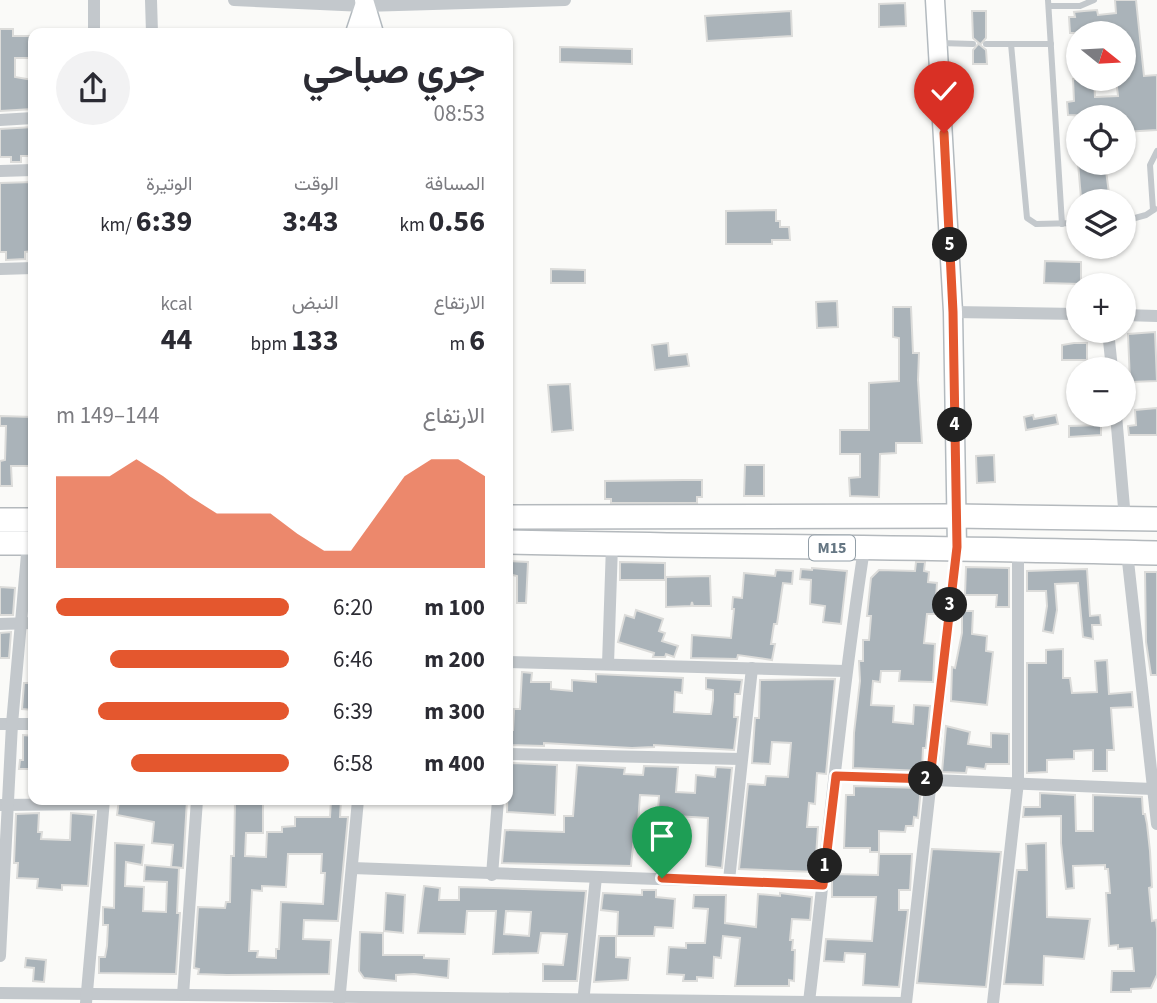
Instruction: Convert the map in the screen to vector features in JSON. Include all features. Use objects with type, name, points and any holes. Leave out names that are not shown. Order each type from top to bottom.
[{"type":"highway","name":"M15","points":[[513,517],[956,516],[1157,519]]},
{"type":"highway","points":[[0,520],[28,520]]},
{"type":"highway","name":"M15","points":[[513,542],[864,549],[957,547],[1157,553]]},
{"type":"highway","points":[[0,543],[28,543]]},
{"type":"street","points":[[94,0],[94,28]]},
{"type":"street","points":[[152,0],[152,28]]},
{"type":"street","points":[[234,0],[364,3],[565,0]]},
{"type":"street","points":[[0,993],[87,998],[183,995],[339,1000],[905,1003],[957,547],[953,312],[935,0]]},
{"type":"street","points":[[356,28],[364,3]]},
{"type":"street","points":[[364,3],[372,28]]},
{"type":"street","points":[[0,120],[28,118]]},
{"type":"street","points":[[0,171],[28,170]]},
{"type":"street","points":[[0,269],[28,268]]},
{"type":"street","points":[[953,312],[1066,314]]},
{"type":"street","points":[[1136,315],[1157,316]]},
{"type":"street","points":[[1117,427],[1125,519]]},
{"type":"street","points":[[608,664],[612,545]]},
{"type":"street","points":[[808,1002],[836,776],[845,671],[864,549]]},
{"type":"street","points":[[993,1003],[1018,782],[1018,549]]},
{"type":"street","points":[[1127,552],[1157,824]]},
{"type":"street","points":[[0,624],[28,623],[6,724],[0,956]]},
{"type":"street","points":[[513,663],[845,671]]},
{"type":"street","points":[[729,880],[752,668]]},
{"type":"street","points":[[6,724],[28,724]]},
{"type":"street","points":[[513,754],[741,759]]},
{"type":"street","points":[[836,776],[1153,789]]},
{"type":"street","points":[[4,805],[28,804]]},
{"type":"street","points":[[87,998],[104,805]]},
{"type":"street","points":[[183,995],[197,805]]},
{"type":"street","points":[[339,1000],[358,805]]},
{"type":"street","points":[[492,874],[498,805]]},
{"type":"street","points":[[352,868],[823,885]]},
{"type":"street","points":[[584,1001],[596,877]]},
{"type":"lane","points":[[1062,224],[1048,3],[1080,6],[1094,0]]},
{"type":"lane","points":[[939,43],[973,44]]},
{"type":"lane","points":[[986,44],[1051,44]]},
{"type":"lane","points":[[1011,44],[1027,218],[1036,224],[1066,224]]},
{"type":"lane","points":[[1136,216],[1155,209],[1150,165],[1157,151]]},
{"type":"building","points":[[1115,0],[1136,0],[1144,76],[1157,75],[1157,130],[1136,131],[1136,105],[1067,105],[1067,102],[1074,101],[1074,91],[1095,91],[1095,97],[1118,96],[1117,91],[1136,91],[1136,21],[1069,21],[1069,17],[1075,17],[1074,12],[1097,10],[1098,15],[1116,13]]},
{"type":"building","points":[[905,3],[906,26],[879,27],[879,4]]},
{"type":"building","points":[[791,11],[792,36],[707,41],[705,16]]},
{"type":"building","points":[[972,11],[986,11],[986,38],[980,45],[986,50],[987,64],[973,64],[973,50],[979,43],[973,38]]},
{"type":"building","points":[[0,29],[13,29],[13,36],[28,36],[28,58],[15,58],[15,77],[28,79],[28,109],[0,111]]},
{"type":"building","points":[[560,47],[632,49],[632,64],[560,62]]},
{"type":"building","points":[[28,127],[28,156],[21,156],[21,162],[11,162],[11,157],[0,157],[0,129]]},
{"type":"building","points":[[1079,175],[1107,175],[1108,189],[1080,189]]},
{"type":"building","points":[[28,182],[28,252],[25,252],[25,259],[6,260],[6,252],[0,252],[0,183]]},
{"type":"building","points":[[776,210],[776,221],[780,221],[780,227],[789,227],[790,240],[772,240],[772,244],[726,244],[726,211]]},
{"type":"building","points":[[1045,261],[1081,262],[1081,273],[1066,273],[1066,284],[1044,283]]},
{"type":"building","points":[[551,269],[585,270],[585,283],[551,283]]},
{"type":"building","points":[[837,301],[838,327],[817,328],[816,302]]},
{"type":"building","points":[[893,307],[911,307],[913,353],[919,353],[922,443],[896,443],[896,453],[880,454],[879,497],[850,496],[849,478],[860,477],[860,454],[840,454],[840,430],[869,430],[869,383],[899,381],[899,338],[893,337]]},
{"type":"building","points":[[1155,332],[1157,381],[1136,382],[1136,357],[1129,357],[1128,343],[1136,343],[1136,333]]},
{"type":"building","points":[[668,343],[669,356],[687,354],[689,366],[655,370],[652,345]]},
{"type":"building","points":[[1087,343],[1087,357],[1066,357],[1066,360],[1062,360],[1062,345]]},
{"type":"building","points":[[570,384],[573,430],[552,432],[548,385]]},
{"type":"building","points":[[1157,408],[1157,435],[1129,435],[1128,427],[1136,427],[1136,410]]},
{"type":"building","points":[[1033,415],[1034,419],[1056,415],[1058,424],[1026,430],[1024,417]]},
{"type":"building","points":[[0,416],[28,417],[28,466],[11,466],[12,486],[0,486],[0,461],[5,460],[6,426],[0,426]]},
{"type":"building","points":[[1069,427],[1101,427],[1101,435],[1069,437]]},
{"type":"building","points":[[994,455],[995,482],[977,483],[976,456]]},
{"type":"building","points":[[745,465],[764,465],[764,496],[744,496]]},
{"type":"building","points":[[702,480],[702,497],[697,497],[697,503],[611,503],[611,499],[605,499],[605,481]]},
{"type":"building","points":[[513,561],[528,562],[526,603],[517,603],[517,576],[513,575]]},
{"type":"building","points":[[620,562],[665,563],[665,580],[620,580]]},
{"type":"building","points":[[916,562],[925,562],[924,571],[929,572],[928,582],[937,583],[935,614],[927,614],[924,643],[935,644],[933,682],[899,681],[900,671],[881,671],[880,682],[873,681],[871,705],[894,706],[893,722],[913,724],[914,705],[930,706],[922,771],[853,768],[860,681],[859,661],[863,661],[863,640],[869,640],[871,616],[867,616],[871,578],[879,570],[915,571]]},
{"type":"building","points":[[966,567],[1009,568],[1009,607],[996,607],[997,595],[965,595]]},
{"type":"building","points":[[801,569],[847,571],[841,624],[823,622],[825,606],[810,604],[811,580],[800,579]]},
{"type":"building","points":[[1087,569],[1090,616],[1100,615],[1101,625],[1092,625],[1093,639],[1083,637],[1078,583],[1055,584],[1057,610],[1053,633],[1043,631],[1047,606],[1046,591],[1027,591],[1027,571]]},
{"type":"building","points":[[776,570],[793,571],[792,584],[783,583],[771,644],[775,644],[772,660],[738,655],[737,659],[691,658],[692,635],[731,638],[733,597],[742,598],[744,573],[775,576]]},
{"type":"building","points":[[1145,572],[1157,572],[1157,675],[1151,675],[1146,642]]},
{"type":"building","points":[[710,576],[711,606],[693,606],[692,602],[691,606],[666,607],[666,577]]},
{"type":"building","points":[[0,587],[15,588],[13,615],[0,615]]},
{"type":"building","points":[[636,610],[663,619],[659,631],[665,633],[662,641],[678,646],[674,657],[666,654],[665,657],[653,657],[654,653],[618,642],[625,615],[634,618]]},
{"type":"building","points":[[962,611],[973,611],[972,634],[987,636],[986,651],[993,652],[987,705],[951,701],[952,667],[955,668],[962,633]]},
{"type":"building","points":[[11,632],[9,658],[0,658],[0,633]]},
{"type":"building","points":[[1063,649],[1063,678],[1070,678],[1072,693],[1097,692],[1095,661],[1107,660],[1109,694],[1132,692],[1133,707],[1111,708],[1114,750],[1107,750],[1107,771],[1093,771],[1093,750],[1074,751],[1074,759],[1047,760],[1047,772],[1027,773],[1027,663],[1046,663],[1046,650]]},
{"type":"building","points":[[522,672],[532,673],[531,682],[551,682],[551,689],[572,691],[572,680],[596,682],[596,674],[683,678],[682,693],[675,692],[674,712],[706,714],[711,714],[713,690],[706,689],[706,678],[742,680],[740,694],[735,694],[734,717],[738,717],[734,750],[654,745],[632,748],[544,743],[544,746],[513,745],[514,709],[520,709]]},
{"type":"building","points":[[835,679],[826,774],[817,773],[815,804],[809,803],[807,827],[818,827],[815,872],[739,869],[748,784],[765,785],[766,776],[788,777],[791,743],[772,742],[770,764],[752,763],[755,718],[759,718],[760,680]]},
{"type":"building","points":[[24,683],[28,683],[28,710],[22,709]]},
{"type":"building","points":[[946,726],[970,732],[968,744],[991,747],[991,733],[1009,734],[1009,764],[986,764],[985,769],[967,767],[966,773],[942,772]]},
{"type":"building","points":[[23,735],[28,736],[28,769],[19,769],[20,760],[23,760]]},
{"type":"building","points":[[513,763],[557,765],[555,815],[507,812],[507,805],[513,805]]},
{"type":"building","points":[[577,765],[625,768],[624,774],[643,775],[644,766],[678,767],[676,792],[695,793],[696,775],[715,777],[716,767],[732,768],[722,868],[706,866],[708,818],[676,816],[672,865],[654,863],[656,837],[636,836],[631,866],[502,863],[505,830],[564,832],[564,816],[573,816]],"holes":[[[640,795],[659,796],[657,825],[638,824]]]},
{"type":"building","points":[[854,786],[921,788],[918,818],[914,817],[913,826],[906,826],[905,832],[879,831],[879,852],[870,852],[870,848],[844,848],[846,795],[854,795]]},
{"type":"building","points":[[1040,793],[1075,795],[1076,831],[1093,831],[1093,795],[1142,797],[1150,851],[1152,921],[1156,920],[1157,929],[1157,975],[1151,988],[1111,992],[1112,971],[1134,971],[1132,948],[1118,949],[1118,945],[1109,946],[1106,893],[1110,893],[1108,869],[1105,869],[1105,865],[1073,866],[1074,888],[1066,889],[1061,816],[1023,817],[1024,807],[1040,807]]},
{"type":"building","points":[[118,805],[187,805],[183,868],[171,867],[173,845],[152,843],[154,822],[117,815]]},
{"type":"building","points":[[235,805],[263,805],[263,833],[246,833],[245,856],[266,857],[267,832],[282,832],[282,827],[295,826],[295,817],[330,817],[331,805],[341,805],[340,817],[348,817],[338,921],[304,920],[303,939],[331,940],[329,974],[198,974],[199,969],[194,968],[198,907],[225,908],[226,902],[230,902],[231,856],[234,856]],"holes":[[[288,854],[322,854],[321,873],[325,873],[323,904],[281,902],[279,949],[276,949],[276,958],[257,957],[258,951],[249,951],[252,890],[262,891],[262,886],[286,887]]]},
{"type":"building","points":[[39,813],[38,832],[42,832],[41,839],[66,840],[70,840],[71,813],[94,815],[88,886],[62,885],[62,890],[37,888],[38,879],[17,878],[18,863],[14,863],[16,814]]},
{"type":"building","points":[[115,843],[144,845],[142,865],[126,862],[125,886],[144,887],[143,911],[166,912],[167,882],[144,881],[145,865],[179,868],[177,913],[180,913],[176,974],[99,973],[99,957],[105,957],[107,946],[108,925],[103,925],[103,907],[114,908]]},
{"type":"building","points":[[1046,843],[1047,917],[1090,919],[1084,959],[1044,956],[1043,985],[1004,984],[1017,870],[1027,870],[1026,844]]},
{"type":"building","points":[[932,849],[1001,852],[986,987],[917,983]]},
{"type":"building","points":[[879,854],[912,854],[910,890],[899,890],[899,910],[908,910],[899,987],[863,985],[865,954],[845,953],[844,962],[824,961],[826,939],[872,941],[876,897],[832,897],[832,874],[878,875]]},
{"type":"building","points":[[424,886],[440,888],[439,900],[459,900],[459,887],[586,891],[577,981],[543,981],[543,964],[563,965],[567,934],[541,933],[538,953],[493,954],[496,911],[467,911],[465,934],[418,933]],"holes":[[[506,911],[531,912],[529,936],[504,934]]]},
{"type":"building","points":[[642,890],[656,890],[656,897],[675,899],[673,928],[655,927],[654,936],[617,936],[618,912],[601,910],[603,893],[642,895]]},
{"type":"building","points":[[386,893],[405,895],[403,933],[384,931]]},
{"type":"building","points":[[780,893],[812,897],[810,920],[792,919],[790,940],[793,940],[792,950],[795,950],[794,981],[789,980],[789,986],[735,986],[740,938],[723,936],[721,958],[714,957],[713,978],[697,977],[697,981],[683,981],[684,975],[667,974],[669,947],[686,948],[686,943],[705,943],[708,909],[693,908],[694,895],[726,895],[725,923],[756,927],[758,894],[780,896]]},
{"type":"building","points":[[360,932],[383,933],[383,955],[424,955],[424,958],[449,959],[448,978],[414,974],[396,975],[396,981],[364,978],[359,971]]},
{"type":"building","points":[[599,936],[616,936],[616,957],[630,958],[628,980],[594,982]]},
{"type":"building","points":[[26,958],[46,960],[44,982],[33,981],[34,968],[25,967]]},
{"type":"route","points":[[662,878],[823,885],[836,776],[930,779],[957,547],[953,312],[944,133]]}]
